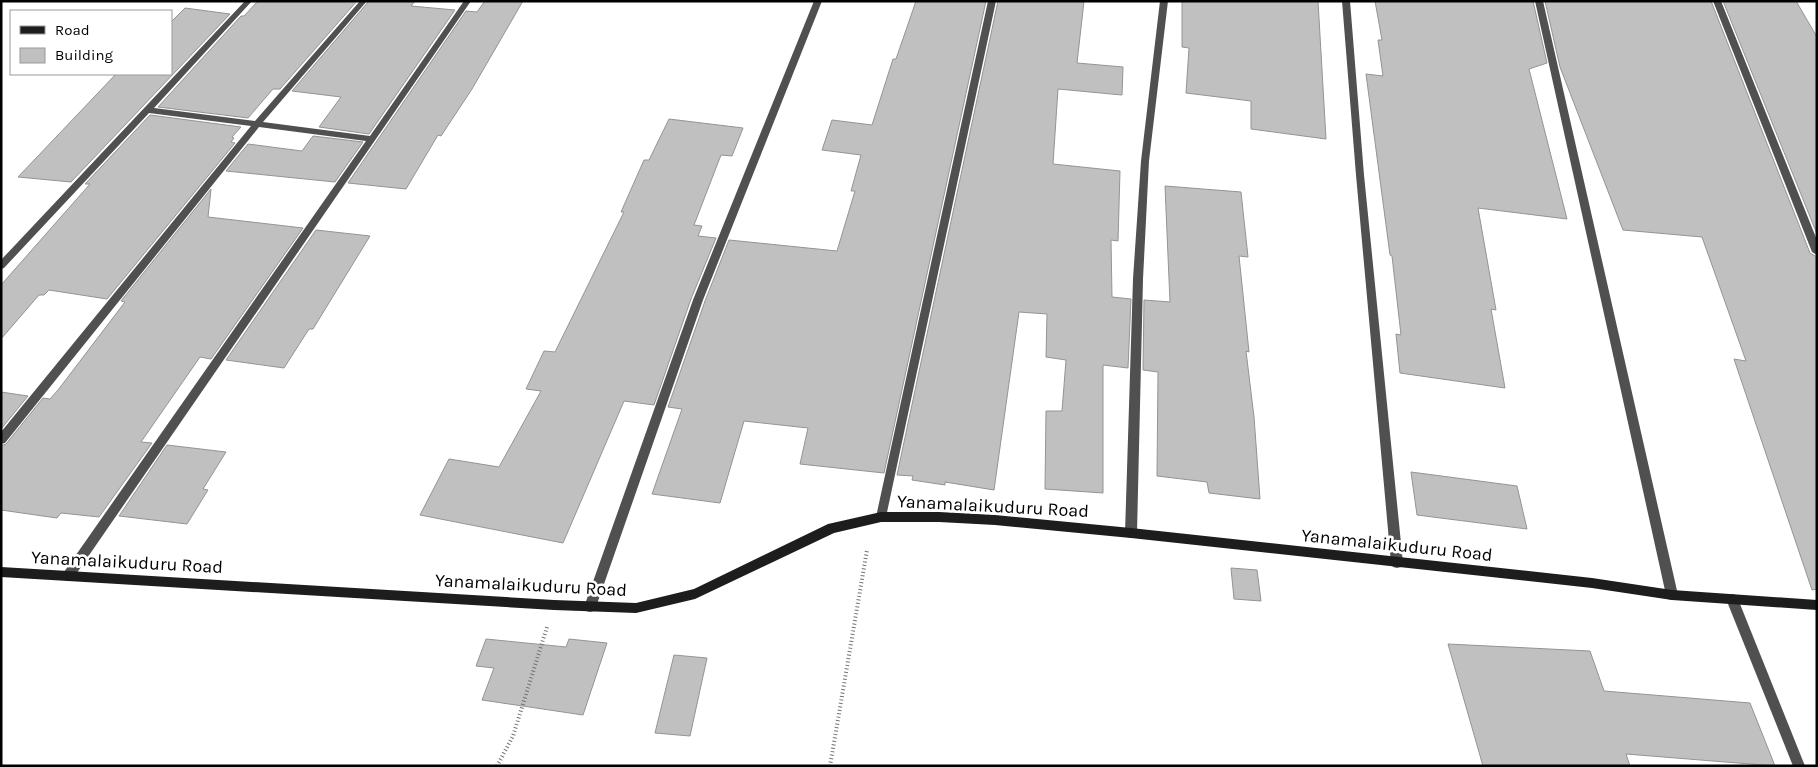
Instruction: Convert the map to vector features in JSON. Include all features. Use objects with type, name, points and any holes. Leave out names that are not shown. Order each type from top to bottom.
[{"type":"street","points":[[1,266],[250,1]]},
{"type":"street","points":[[1,440],[257,124],[364,1]]},
{"type":"street","points":[[68,576],[468,1]]},
{"type":"street","points":[[590,607],[698,300],[818,1]]},
{"type":"street","points":[[881,517],[992,1]]},
{"type":"street","points":[[1131,533],[1138,289],[1145,161],[1164,1]]},
{"type":"street","points":[[1346,1],[1360,175],[1397,562]]},
{"type":"street","points":[[1539,1],[1672,595]]},
{"type":"street","points":[[1717,1],[1817,252]]},
{"type":"street","points":[[149,110],[371,139]]},
{"type":"street","name":"Yanamalaikuduru Road","points":[[1,572],[554,605],[636,608],[694,594],[832,528],[881,517],[939,517],[995,520],[1131,533],[1592,583],[1672,595],[1817,605]]},
{"type":"street","points":[[1732,599],[1799,766]]},
{"type":"path","points":[[830,766],[866,550]]},
{"type":"path","points":[[497,766],[513,736],[554,605]]},
{"type":"building","points":[[258,1],[357,1],[280,89],[273,89],[248,118],[158,107],[241,16],[244,16]]},
{"type":"building","points":[[369,1],[415,1],[411,6],[455,10],[369,134],[319,127],[341,97],[292,91]]},
{"type":"building","points":[[485,1],[523,1],[472,89],[441,136],[438,135],[406,189],[348,183],[466,11],[477,12]]},
{"type":"building","points":[[916,1],[986,1],[884,473],[800,464],[808,428],[744,421],[720,503],[652,494],[682,409],[668,407],[705,301],[729,240],[837,251],[855,191],[851,191],[861,155],[822,150],[832,120],[872,125],[893,59],[896,59]]},
{"type":"building","points":[[998,1],[1084,1],[1077,63],[1123,67],[1122,95],[1058,89],[1053,164],[1120,171],[1118,241],[1111,240],[1112,297],[1131,299],[1128,368],[1103,365],[1103,493],[1045,489],[1046,411],[1062,411],[1066,360],[1046,357],[1047,314],[1019,312],[994,490],[945,482],[945,485],[912,480],[913,476],[897,475]]},
{"type":"building","points":[[1182,1],[1318,1],[1326,139],[1251,129],[1251,101],[1186,93],[1189,48],[1182,47]]},
{"type":"building","points":[[1375,1],[1533,1],[1547,63],[1529,69],[1567,219],[1478,208],[1496,310],[1491,309],[1505,388],[1400,373],[1396,334],[1401,335],[1392,256],[1390,255],[1366,74],[1383,76],[1378,40],[1382,40]]},
{"type":"building","points":[[1545,1],[1711,1],[1810,253],[1817,257],[1817,589],[1812,590],[1734,359],[1746,361],[1702,237],[1623,230],[1560,67]]},
{"type":"building","points":[[1723,1],[1796,1],[1817,37],[1817,234]]},
{"type":"building","points":[[185,8],[230,14],[71,182],[18,177],[115,75],[172,75],[172,21]]},
{"type":"building","points":[[150,115],[241,127],[232,137],[234,138],[231,142],[235,143],[107,299],[49,290],[44,295],[39,295],[1,339],[1,285],[90,184],[85,184]]},
{"type":"building","points":[[669,119],[743,128],[732,156],[721,155],[694,225],[702,226],[698,236],[716,238],[691,299],[654,405],[624,401],[563,543],[420,515],[449,459],[499,467],[541,391],[526,389],[544,351],[555,352],[624,212],[621,212],[644,160],[649,160]]},
{"type":"building","points":[[313,136],[363,142],[335,182],[226,171],[248,144],[302,151]]},
{"type":"building","points":[[1165,186],[1241,192],[1248,257],[1239,256],[1249,352],[1246,351],[1254,417],[1260,499],[1209,493],[1207,482],[1157,476],[1158,372],[1143,370],[1144,300],[1170,302]]},
{"type":"building","points":[[211,189],[208,217],[303,228],[211,359],[200,357],[141,442],[152,443],[99,517],[61,513],[57,518],[1,510],[1,446],[6,444],[43,398],[50,399],[58,390],[125,302],[121,301]]},
{"type":"building","points":[[316,230],[370,236],[313,329],[309,329],[284,368],[226,360]]},
{"type":"building","points":[[1,392],[28,396],[1,429]]},
{"type":"building","points":[[167,445],[226,452],[203,489],[208,490],[187,524],[119,516]]},
{"type":"building","points":[[1411,472],[1517,486],[1527,529],[1417,515]]},
{"type":"building","points":[[1231,568],[1257,570],[1261,601],[1234,599]]},
{"type":"building","points":[[486,639],[566,647],[569,639],[607,643],[583,715],[482,700],[494,668],[476,666]]},
{"type":"building","points":[[1448,644],[1590,651],[1604,691],[1750,703],[1775,766],[1626,754],[1630,766],[1483,766]]},
{"type":"building","points":[[674,655],[707,658],[690,736],[655,733]]}]
